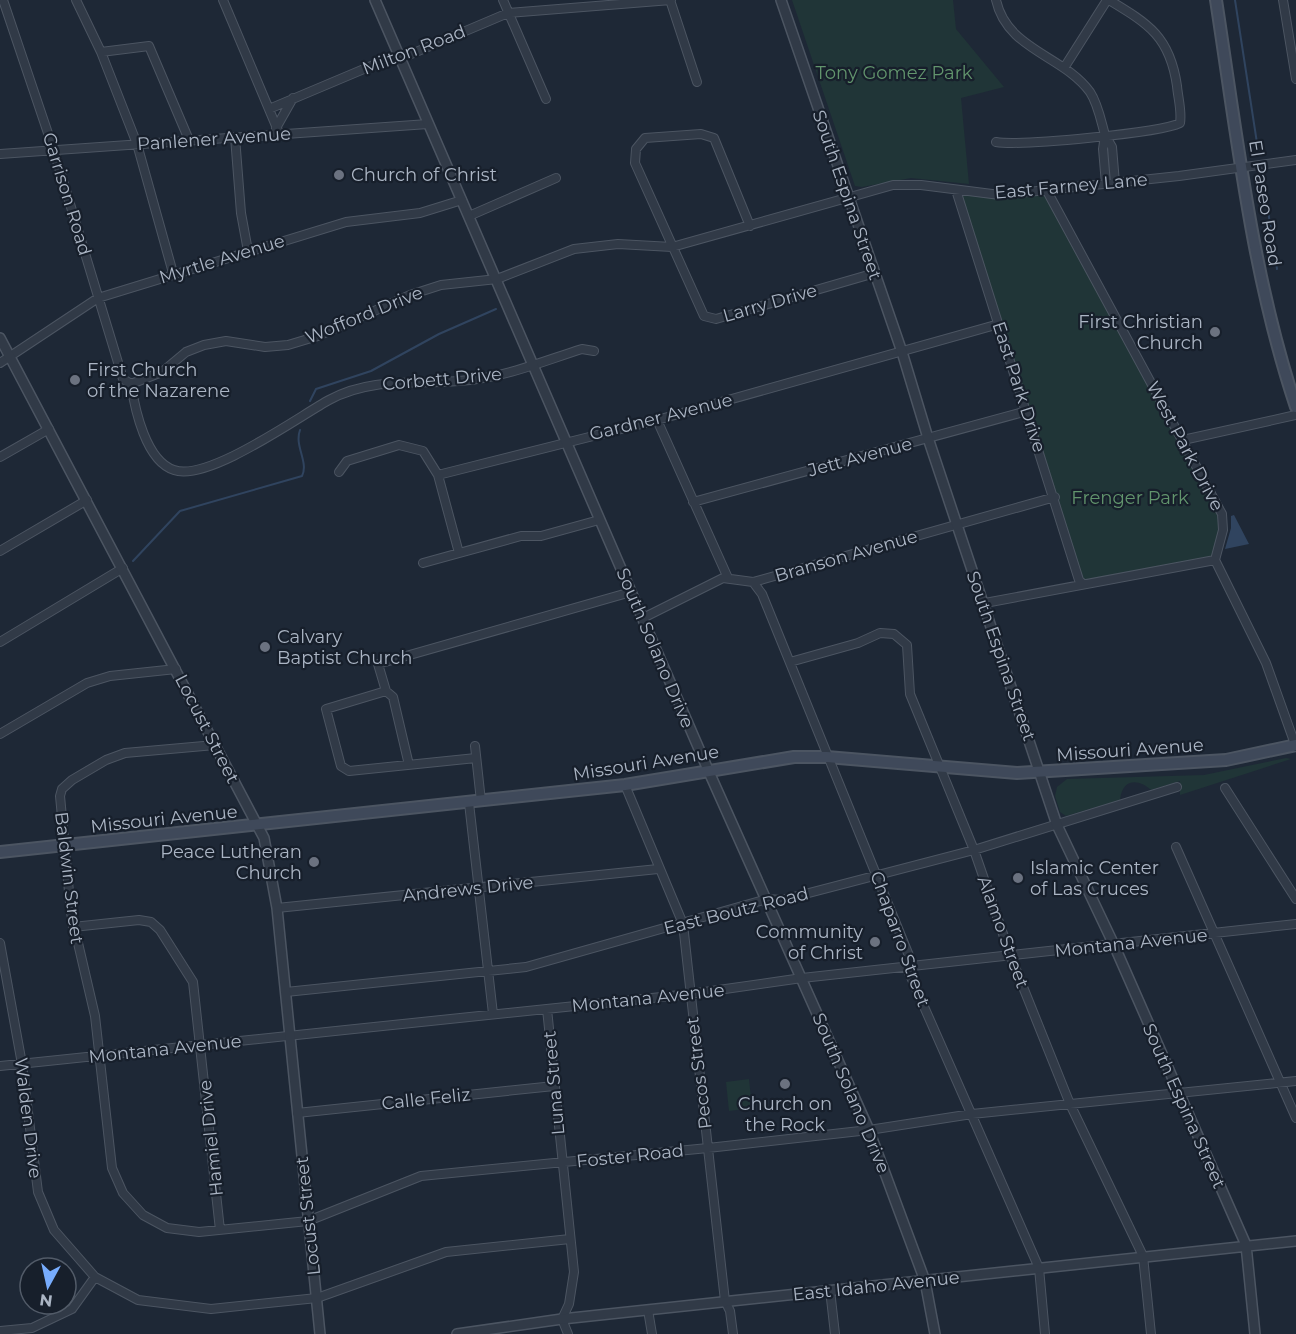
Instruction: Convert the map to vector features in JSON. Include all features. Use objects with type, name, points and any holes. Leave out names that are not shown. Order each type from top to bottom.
[{"type":"main road","name":"El Paseo Road","points":[[1216,0],[1269,320],[1296,407]]},
{"type":"main road","name":"Missouri Avenue","points":[[0,852],[625,785],[709,772],[768,759],[827,757],[991,773],[1041,772],[1226,760],[1296,746]]},
{"type":"street","name":"Garrison Road","points":[[3,0],[54,151],[123,379],[131,384],[149,448],[164,465]]},
{"type":"street","points":[[76,0],[101,52],[137,144],[173,273]]},
{"type":"street","points":[[223,0],[278,131]]},
{"type":"street","name":"South Solano Drive","points":[[375,0],[533,366],[568,441],[599,520],[868,1130],[925,1281],[935,1334]]},
{"type":"street","points":[[503,0],[546,99]]},
{"type":"street","points":[[671,0],[697,82]]},
{"type":"street","name":"Milton Road","points":[[269,109],[390,58],[409,56],[508,13],[671,0]]},
{"type":"street","name":"South Espina Street","points":[[781,0],[902,352],[928,438],[985,603],[1057,825],[1114,945],[1246,1245],[1255,1334]]},
{"type":"street","points":[[996,0],[1000,13],[1013,33],[1064,68],[1090,93],[1105,135],[1112,147],[1115,183]]},
{"type":"street","points":[[996,142],[1021,144],[1105,135],[1180,123],[1174,70],[1166,45],[1145,22],[1108,0],[1064,68]]},
{"type":"street","points":[[1292,0],[1283,1],[1296,79]]},
{"type":"street","points":[[101,52],[149,46],[189,140]]},
{"type":"street","points":[[278,131],[293,98]]},
{"type":"street","name":"Panlener Avenue","points":[[0,154],[235,137],[278,131],[428,124]]},
{"type":"street","points":[[672,247],[636,163],[636,149],[645,138],[701,134],[714,138],[750,226]]},
{"type":"street","points":[[1105,135],[1102,148],[1106,184]]},
{"type":"street","points":[[235,137],[241,213],[248,251]]},
{"type":"street","name":"East Farney Lane","points":[[848,199],[893,185],[921,185],[1000,195],[1296,160]]},
{"type":"street","points":[[470,216],[556,178]]},
{"type":"street","name":"East Park Drive","points":[[956,190],[1055,497],[1079,580],[1083,584]]},
{"type":"street","name":"West Park Drive","points":[[1047,190],[1222,514],[1223,531],[1215,560]]},
{"type":"street","name":"Wofford Drive","points":[[131,384],[162,372],[186,352],[204,345],[226,341],[265,348],[288,345],[318,336],[410,294],[441,285],[497,279],[574,249],[625,244],[672,247],[848,199]]},
{"type":"street","name":"Myrtle Avenue","points":[[0,363],[98,298],[173,273],[346,222],[420,213],[462,200]]},
{"type":"street","name":"Larry Drive","points":[[672,247],[704,316],[716,319],[874,273]]},
{"type":"street","name":"Gardner Avenue","points":[[438,475],[657,420],[999,324]]},
{"type":"street","name":"Locust Street","points":[[0,338],[264,838],[277,908],[320,1334]]},
{"type":"street","name":"Corbett Drive","points":[[164,465],[185,472],[219,461],[261,442],[330,399],[360,387],[388,382],[475,380],[533,366],[582,349],[594,351]]},
{"type":"street","name":"Jett Avenue","points":[[693,502],[1027,411]]},
{"type":"street","points":[[1183,440],[1296,415]]},
{"type":"street","points":[[657,420],[728,578]]},
{"type":"street","points":[[0,458],[49,429]]},
{"type":"street","points":[[339,472],[347,461],[399,445],[423,451],[438,475],[459,553]]},
{"type":"street","name":"Branson Avenue","points":[[643,618],[717,580],[728,578],[753,582],[1055,497]]},
{"type":"street","points":[[0,551],[87,500]]},
{"type":"street","points":[[423,563],[521,536],[541,536],[599,520]]},
{"type":"street","points":[[985,603],[1215,560],[1266,663],[1296,746]]},
{"type":"street","points":[[0,642],[123,568]]},
{"type":"street","name":"Chaparro Street","points":[[753,582],[762,594],[877,875],[910,958],[907,969],[1039,1268],[1045,1334]]},
{"type":"street","points":[[409,765],[393,697],[386,691],[378,664],[631,592]]},
{"type":"street","name":"Alamo Street","points":[[790,662],[858,643],[880,633],[898,636],[909,650],[910,694],[974,850],[1011,957],[1070,1104],[1143,1256],[1151,1334]]},
{"type":"street","points":[[0,735],[87,683],[110,676],[176,669]]},
{"type":"street","points":[[386,691],[327,709],[341,766],[349,771],[476,758]]},
{"type":"street","name":"Baldwin Street","points":[[99,1056],[94,1010],[73,927],[60,796],[69,783],[106,760],[125,753],[215,745]]},
{"type":"street","points":[[475,746],[481,801]]},
{"type":"street","name":"Pecos Street","points":[[625,785],[658,869],[683,924],[725,1301],[730,1311],[733,1334]]},
{"type":"street","name":"East Boutz Road","points":[[286,992],[526,968],[767,899],[782,900],[974,850],[1177,787]]},
{"type":"street","points":[[1225,788],[1296,899]]},
{"type":"street","points":[[469,802],[486,972],[493,1014]]},
{"type":"street","points":[[1176,847],[1296,1118]]},
{"type":"street","name":"Andrews Drive","points":[[277,908],[658,869]]},
{"type":"street","name":"Hamiel Drive","points":[[73,927],[143,920],[157,927],[193,982],[220,1230]]},
{"type":"street","name":"Montana Avenue","points":[[0,1066],[690,994],[802,978],[907,969],[1296,924]]},
{"type":"street","name":"Walden Drive","points":[[0,943],[22,1064],[38,1192],[54,1230],[95,1277]]},
{"type":"street","name":"Luna Street","points":[[547,1009],[574,1272],[569,1304],[562,1319]]},
{"type":"street","name":"Foster Road","points":[[99,1056],[112,1168],[126,1198],[148,1219],[167,1228],[193,1232],[308,1221],[421,1176],[708,1148],[868,1130],[972,1114],[1296,1082]]},
{"type":"street","name":"Calle Feliz","points":[[297,1113],[554,1086]]},
{"type":"street","points":[[0,1331],[32,1328],[72,1309],[95,1277],[138,1300],[211,1309],[317,1298],[446,1252],[570,1239]]},
{"type":"street","name":"East Idaho Avenue","points":[[457,1334],[562,1319],[1296,1241]]},
{"type":"street","points":[[830,1290],[835,1334]]},
{"type":"street","points":[[648,1310],[652,1334]]},
{"type":"street","points":[[562,1319],[568,1334]]},
{"type":"green space","name":"Tony Gomez Park","points":[[792,0],[953,0],[956,29],[1004,87],[961,98],[969,184],[911,178],[862,187],[855,186]]},
{"type":"green space","name":"Frenger Park","points":[[956,190],[1000,195],[1047,191],[1222,514],[1215,560],[1083,584]]},
{"type":"green space","points":[[1286,758],[1291,759],[1180,795],[1180,781],[1151,790],[1136,782],[1127,784],[1121,793],[1120,800],[1066,816],[1060,812],[1055,796],[1057,787],[1067,779],[1204,775]]},
{"type":"green space","points":[[749,1079],[752,1108],[729,1111],[726,1082]]},
{"type":"water","points":[[1234,515],[1249,544],[1225,549],[1231,528],[1231,516]]},
{"type":"waterway","points":[[1235,0],[1259,156]]},
{"type":"waterway","points":[[1262,172],[1277,269]]},
{"type":"waterway","points":[[310,401],[316,389],[371,371],[439,334],[496,309]]},
{"type":"waterway","points":[[133,561],[180,511],[302,476],[304,465],[299,442],[300,430]]},
{"type":"place","name":"Church of Christ","points":[[339,175]]},
{"type":"place","name":"First Christian Church","points":[[1215,332]]},
{"type":"place","name":"First Church of the Nazarene","points":[[75,380]]},
{"type":"place","name":"Calvary Baptist Church","points":[[265,647]]},
{"type":"place","name":"Peace Lutheran Church","points":[[314,862]]},
{"type":"place","name":"Islamic Center of Las Cruces","points":[[1018,878]]},
{"type":"place","name":"Community of Christ","points":[[875,942]]},
{"type":"place","name":"Church on the Rock","points":[[785,1084]]}]
